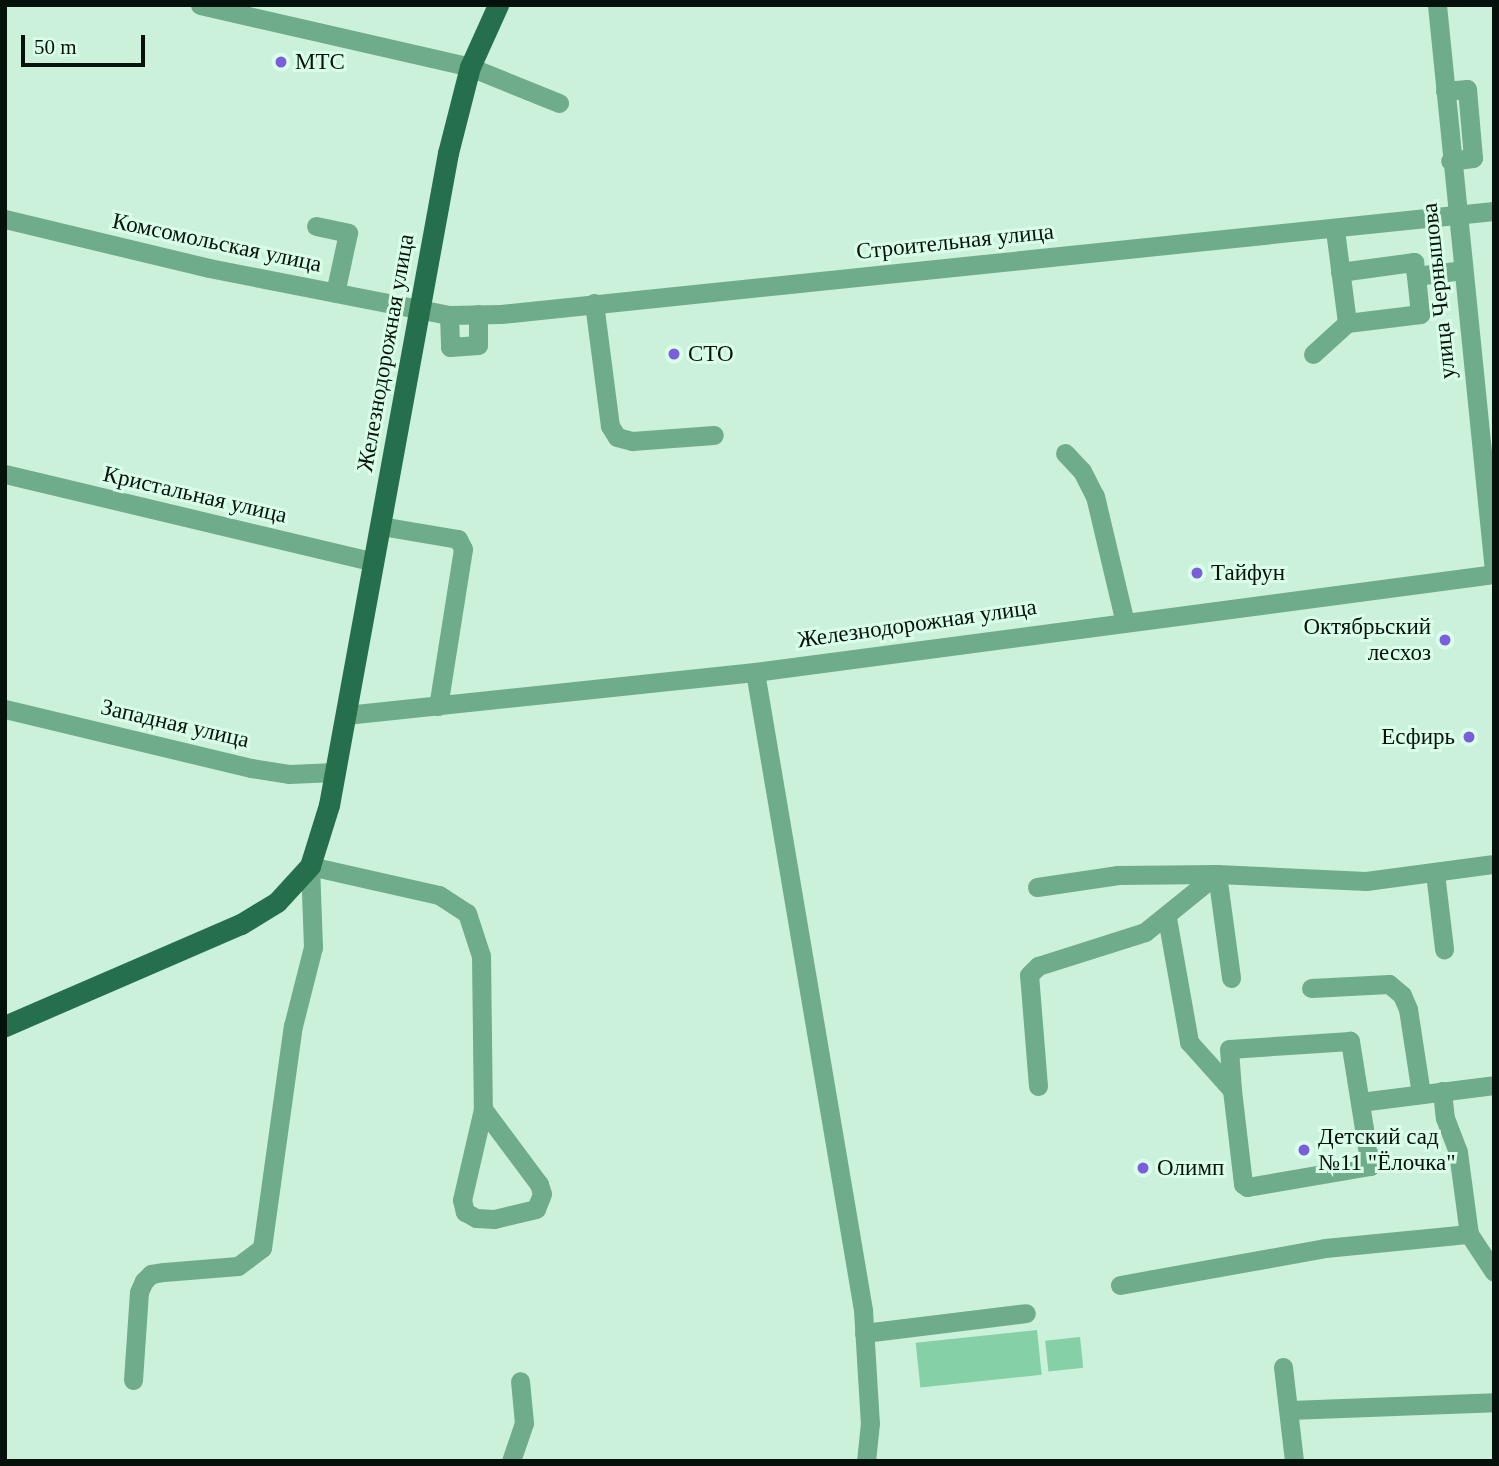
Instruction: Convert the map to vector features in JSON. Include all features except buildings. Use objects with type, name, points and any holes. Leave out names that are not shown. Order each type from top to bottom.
[{"type":"main road","name":"Железнодорожная улица","points":[[5,1026],[241,924],[277,902],[310,866],[323,833],[335,772],[448,153],[470,67],[498,5]]},
{"type":"street","points":[[200,5],[470,67],[559,103]]},
{"type":"street","name":"улица Чернышова","points":[[1437,5],[1462,270],[1485,414],[1494,573]]},
{"type":"street","name":"Строительная улица","points":[[420,311],[449,315],[478,314],[1335,230],[1494,211]]},
{"type":"street","name":"Комсомольская улица","points":[[5,219],[118,249],[420,311]]},
{"type":"street","points":[[316,226],[348,233],[335,293]]},
{"type":"street","points":[[1335,230],[1347,323]]},
{"type":"street","points":[[1313,354],[1347,323],[1420,313],[1414,262],[1340,272]]},
{"type":"street","points":[[1416,276],[1462,270]]},
{"type":"street","points":[[594,303],[610,426],[617,437],[632,441],[714,435]]},
{"type":"street","points":[[449,315],[450,347],[478,345],[478,314]]},
{"type":"street","points":[[1065,453],[1082,471],[1095,496],[1125,623]]},
{"type":"street","name":"Кристальная улица","points":[[5,474],[374,562]]},
{"type":"street","points":[[380,526],[458,539],[463,550],[438,706]]},
{"type":"street","name":"Железнодорожная улица","points":[[346,715],[755,672],[1494,573]]},
{"type":"street","points":[[755,672],[864,1333],[870,1423],[866,1461]]},
{"type":"street","name":"Западная улица","points":[[5,709],[251,768],[289,774],[335,772]]},
{"type":"street","points":[[1037,887],[1118,876],[1217,874],[1366,881],[1494,864]]},
{"type":"street","points":[[133,1380],[139,1292],[144,1281],[151,1274],[238,1266],[262,1248],[293,1026],[313,947],[310,866],[439,895],[467,913],[481,956],[483,1109],[462,1200],[465,1212],[476,1218],[494,1219],[536,1209],[542,1194],[539,1184],[483,1109]]},
{"type":"street","points":[[1435,873],[1444,949]]},
{"type":"street","points":[[1038,1086],[1029,975],[1038,966],[1145,932],[1167,918],[1217,874]]},
{"type":"street","points":[[1217,874],[1231,978]]},
{"type":"street","points":[[1167,918],[1189,1042],[1232,1090]]},
{"type":"street","points":[[1311,988],[1389,984],[1402,995],[1408,1009],[1420,1094]]},
{"type":"street","points":[[1350,1041],[1370,1166],[1366,1169],[1247,1187],[1232,1090],[1229,1049],[1350,1041]]},
{"type":"street","points":[[1360,1102],[1494,1085]]},
{"type":"street","points":[[1442,1091],[1445,1118],[1458,1152],[1469,1234],[1494,1272]]},
{"type":"street","points":[[1120,1285],[1325,1248],[1469,1234]]},
{"type":"street","points":[[864,1333],[1026,1313]]},
{"type":"street","points":[[1283,1367],[1294,1461]]},
{"type":"street","points":[[510,1461],[524,1423],[520,1381]]},
{"type":"street","points":[[1290,1409],[1494,1402]]},
{"type":"green space","points":[[1037,1330],[1042,1375],[920,1388],[916,1343]]},
{"type":"green space","points":[[1080,1337],[1083,1368],[1048,1371],[1045,1341]]},
{"type":"place","name":"МТС","points":[[281,62]]},
{"type":"place","name":"СТО","points":[[674,354]]},
{"type":"place","name":"Тайфун","points":[[1197,573]]},
{"type":"place","name":"Октябрьский лесхоз","points":[[1445,640]]},
{"type":"place","name":"Есфирь","points":[[1469,737]]},
{"type":"place","name":"Детский сад №11 \"Ёлочка\"","points":[[1304,1150]]},
{"type":"place","name":"Олимп","points":[[1143,1168]]}]
